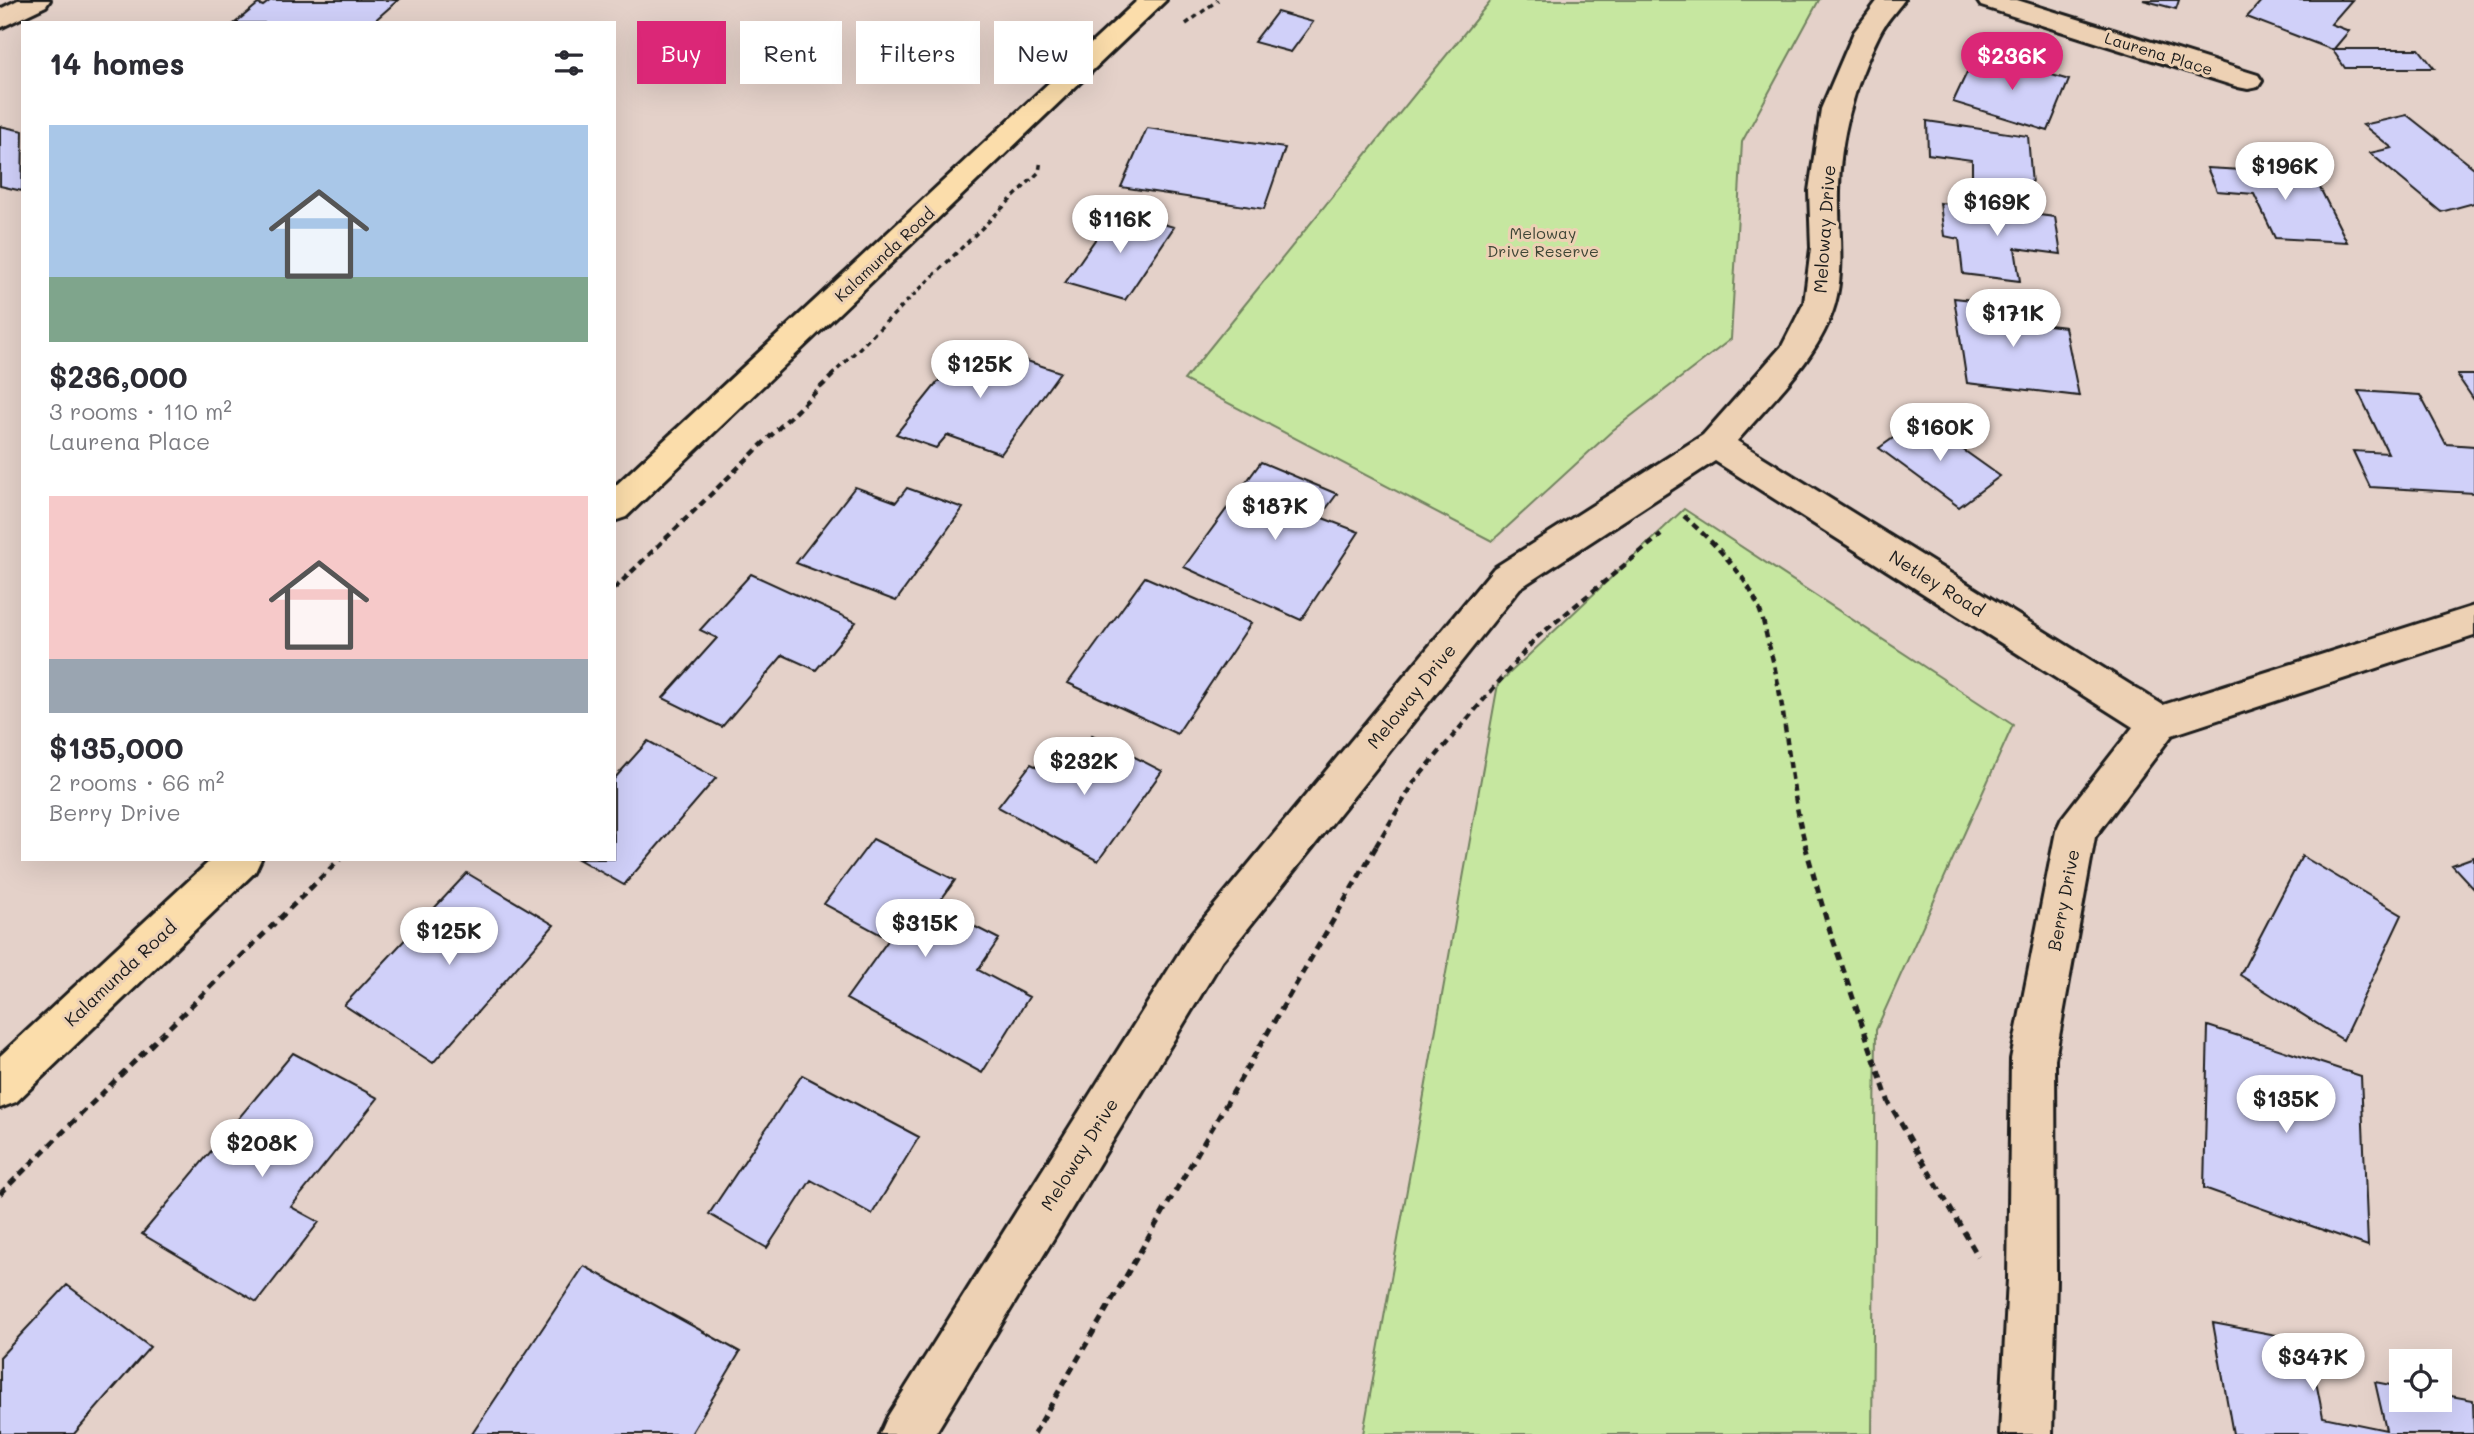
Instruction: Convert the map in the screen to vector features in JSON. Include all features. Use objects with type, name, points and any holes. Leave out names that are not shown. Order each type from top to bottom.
[{"type":"main road","name":"Kalamunda Road","points":[[616,506],[1153,0]]},
{"type":"main road","name":"Kalamunda Road","points":[[0,1086],[239,861]]},
{"type":"street","points":[[0,20],[37,0]]},
{"type":"street","name":"Meloway Drive","points":[[906,1434],[1206,948],[1507,578],[1716,444],[1793,354],[1810,329],[1820,303],[1826,248],[1824,191],[1835,110],[1849,69],[1867,32],[1891,0]]},
{"type":"street","name":"Laurena Place","points":[[1990,0],[2248,81]]},
{"type":"street","name":"Netley Road","points":[[1716,444],[2159,723]]},
{"type":"street","points":[[2159,723],[2474,621]]},
{"type":"street","name":"Berry Drive","points":[[2026,1434],[2032,1279],[2034,1059],[2076,831],[2159,723]]},
{"type":"path","points":[[1184,26],[1219,0]]},
{"type":"path","points":[[616,587],[1039,172],[1041,154]]},
{"type":"path","points":[[1674,525],[1684,516],[1716,546],[1739,575],[1758,606],[1780,683],[1798,818],[1827,922],[1889,1103],[1980,1258]]},
{"type":"path","points":[[1034,1434],[1296,980],[1415,780],[1535,639],[1663,533]]},
{"type":"path","points":[[0,1194],[338,861]]},
{"type":"green space","name":"Meloway Drive Reserve","points":[[1491,0],[1819,0],[1742,142],[1731,339],[1613,430],[1492,541],[1184,380]]},
{"type":"green space","points":[[1684,509],[2013,725],[1876,1030],[1872,1434],[1363,1434],[1498,684]]},
{"type":"building","points":[[271,0],[398,0],[374,21],[237,21],[258,4],[263,6]]},
{"type":"building","points":[[2143,0],[2179,0],[2176,9]]},
{"type":"building","points":[[2262,0],[2352,0],[2331,24],[2349,31],[2333,50],[2247,17]]},
{"type":"building","points":[[1277,12],[1313,22],[1291,52],[1254,42]]},
{"type":"building","points":[[2332,49],[2419,49],[2434,68],[2345,68]]},
{"type":"building","points":[[1976,53],[2069,80],[2048,131],[1953,102]]},
{"type":"building","points":[[2407,115],[2474,168],[2474,203],[2441,212],[2370,153],[2392,148],[2363,125]]},
{"type":"building","points":[[1927,121],[2028,136],[2033,197],[1972,188],[1972,160],[1928,154]]},
{"type":"building","points":[[0,126],[21,131],[21,191],[0,186]]},
{"type":"building","points":[[1147,128],[1285,148],[1264,209],[1121,187]]},
{"type":"building","points":[[2207,168],[2313,174],[2347,242],[2275,238],[2254,194],[2217,191]]},
{"type":"building","points":[[1940,203],[2055,217],[2061,254],[2015,248],[2020,281],[1963,274],[1959,239],[1944,236]]},
{"type":"building","points":[[1115,211],[1174,227],[1125,300],[1065,283]]},
{"type":"building","points":[[1954,298],[2028,306],[2031,323],[2065,327],[2079,396],[1967,383]]},
{"type":"building","points":[[970,342],[1060,372],[1001,454],[947,435],[936,448],[896,434]]},
{"type":"building","points":[[2457,375],[2474,375],[2474,400]]},
{"type":"building","points":[[2358,391],[2420,395],[2446,444],[2474,446],[2474,493],[2370,487],[2353,451],[2388,453]]},
{"type":"building","points":[[1920,419],[2000,476],[1959,507],[1879,448]]},
{"type":"building","points":[[1261,462],[1337,494],[1320,517],[1359,532],[1301,620],[1184,567]]},
{"type":"building","points":[[855,487],[896,502],[907,488],[963,508],[896,601],[796,563]]},
{"type":"building","points":[[751,574],[856,622],[816,670],[783,655],[722,727],[663,698],[717,638],[700,630]]},
{"type":"building","points":[[1145,577],[1251,623],[1177,734],[1068,683]]},
{"type":"building","points":[[1092,735],[1162,771],[1098,861],[998,807],[1031,764],[1060,778]]},
{"type":"building","points":[[648,741],[716,778],[624,885],[582,861],[616,861],[616,777]]},
{"type":"building","points":[[873,839],[955,880],[936,907],[999,939],[978,970],[1029,997],[982,1073],[846,999],[889,939],[824,904]]},
{"type":"building","points":[[2302,856],[2402,915],[2343,1040],[2240,975]]},
{"type":"building","points":[[2474,857],[2474,889],[2452,865]]},
{"type":"building","points":[[467,873],[554,925],[433,1063],[344,1005]]},
{"type":"building","points":[[2208,1026],[2361,1076],[2368,1246],[2204,1188]]},
{"type":"building","points":[[293,1053],[378,1098],[291,1207],[319,1222],[257,1302],[142,1234]]},
{"type":"building","points":[[802,1075],[919,1137],[872,1214],[811,1180],[767,1248],[709,1214]]},
{"type":"building","points":[[584,1266],[740,1352],[691,1434],[472,1434]]},
{"type":"building","points":[[67,1285],[150,1347],[74,1434],[0,1434],[0,1357]]},
{"type":"building","points":[[2213,1323],[2308,1341],[2323,1417],[2386,1430],[2375,1382],[2389,1385],[2389,1412],[2452,1412],[2452,1396],[2473,1400],[2474,1434],[2233,1434]]}]
